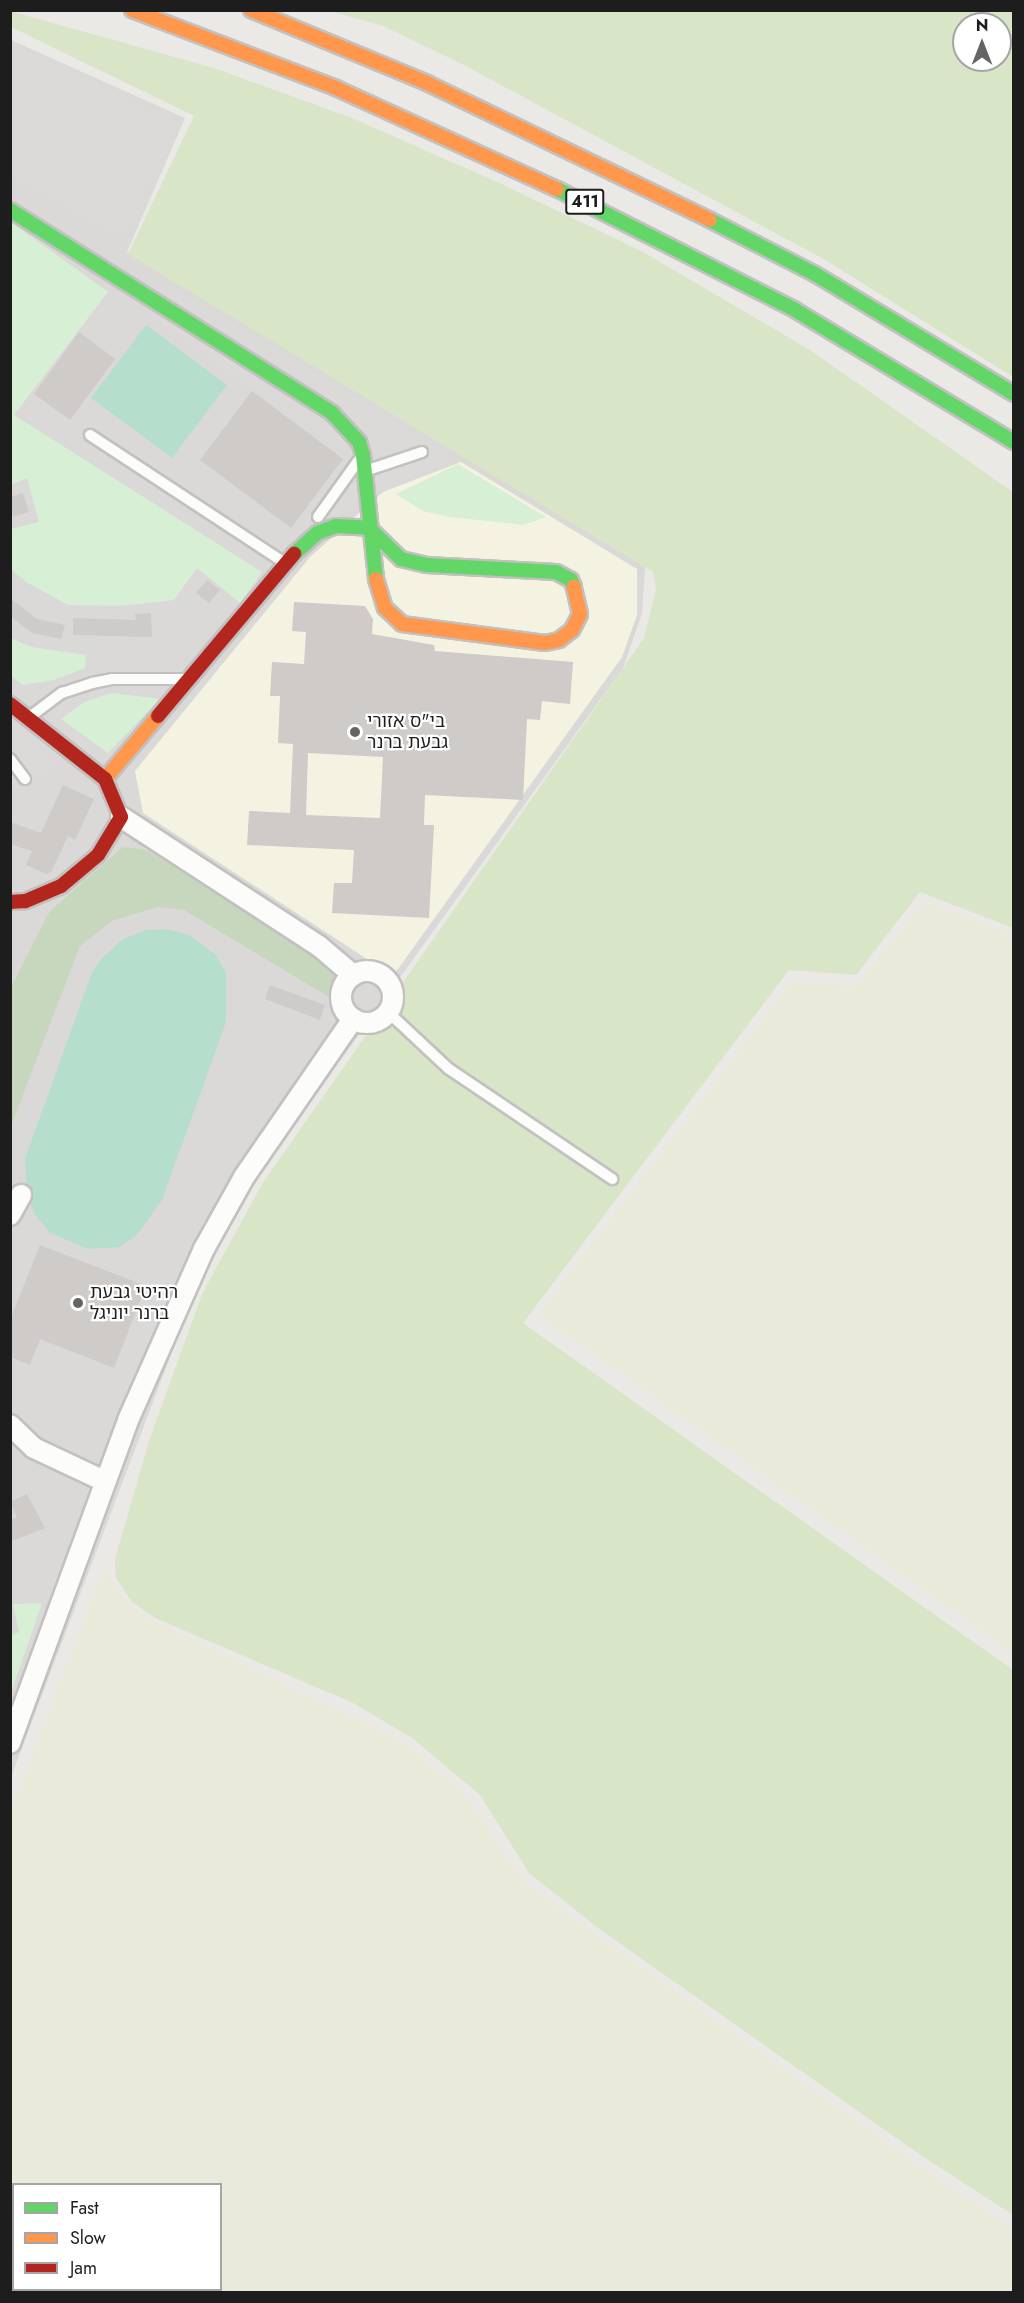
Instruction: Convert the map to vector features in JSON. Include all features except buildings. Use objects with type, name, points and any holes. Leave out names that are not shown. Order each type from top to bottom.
[{"type":"main road","name":"411","points":[[132,10],[336,88],[572,196],[795,310],[1014,442]]},
{"type":"main road","name":"411","points":[[251,10],[427,83],[653,191],[815,274],[1014,394]]},
{"type":"main road","points":[[10,210],[332,413],[358,442],[363,455],[369,528],[378,595],[385,608],[402,624],[545,643],[559,640],[572,630],[580,614],[579,596],[571,580],[556,572],[427,566],[401,559],[369,528],[336,526],[317,533],[285,563],[105,779]]},
{"type":"main road","points":[[10,704],[30,716],[105,779],[121,817],[98,855],[61,886],[18,902]]},
{"type":"street","points":[[121,817],[319,946],[353,975]]},
{"type":"street","points":[[369,972],[385,978],[393,993],[388,1012],[370,1023],[353,1019],[341,997],[353,975],[369,972]]},
{"type":"street","points":[[10,1743],[105,1481],[204,1249],[244,1177],[353,1019]]},
{"type":"street","points":[[10,1215],[21,1195]]},
{"type":"street","points":[[10,1425],[34,1448],[105,1481]]},
{"type":"lane","points":[[90,435],[285,563]]},
{"type":"lane","points":[[365,471],[422,452]]},
{"type":"lane","points":[[318,517],[363,455]]},
{"type":"lane","points":[[30,716],[62,693],[92,683],[112,679],[189,678]]},
{"type":"lane","points":[[10,759],[25,779]]},
{"type":"lane","points":[[10,911],[18,902]]},
{"type":"lane","points":[[388,1012],[449,1069],[612,1179]]},
{"type":"shaded area","points":[[11,40],[185,118],[127,252],[645,567],[642,614],[623,668],[249,1187],[189,1307],[11,1777]]},
{"type":"shaded area","points":[[11,43],[178,124],[122,237],[11,174]]},
{"type":"shaded area","points":[[175,290],[443,451],[449,463],[381,486],[341,512],[336,521],[302,526],[351,458],[152,317]]},
{"type":"shaded area","points":[[461,462],[637,569],[637,615],[622,657],[393,976],[143,813],[135,771],[310,557],[383,492]]},
{"type":"shaded area","points":[[10,725],[56,763],[11,795],[10,795]]},
{"type":"shaded area","points":[[925,902],[1013,935],[1013,1653],[539,1314],[792,982],[855,987]]},
{"type":"shaded area","points":[[105,1566],[119,1595],[145,1617],[406,1744],[466,1797],[525,1884],[921,2168],[1013,2228],[1013,2292],[11,2292],[11,1812]]},
{"type":"green space","points":[[10,11],[214,68],[352,118],[504,185],[643,252],[810,350],[1013,492],[1013,928],[920,892],[856,975],[789,970],[523,1323],[1013,1670],[1013,2215],[919,2154],[598,1928],[529,1873],[480,1795],[412,1738],[353,1703],[155,1618],[132,1602],[116,1578],[115,1559],[149,1441],[202,1294],[262,1184],[644,638],[656,590],[653,572],[128,254],[194,116],[11,27]]},
{"type":"green space","points":[[330,11],[1013,11],[1013,377],[827,261],[462,64],[383,26]]},
{"type":"green space","points":[[11,222],[108,292],[14,415],[262,572],[240,603],[197,568],[174,600],[120,606],[68,605],[26,582],[11,569],[11,529],[39,522],[27,478],[11,485]]},
{"type":"green space","points":[[146,325],[227,385],[172,458],[91,398]]},
{"type":"green space","points":[[458,464],[546,517],[523,525],[450,517],[423,511],[396,494]]},
{"type":"green space","points":[[11,638],[31,647],[86,655],[85,668],[54,680],[23,685],[11,676]]},
{"type":"green space","points":[[112,693],[160,699],[108,753],[61,719],[84,702]]},
{"type":"green space","points":[[123,847],[146,850],[312,949],[342,977],[336,984],[334,1000],[184,910],[157,907],[112,921],[80,946],[11,1126],[11,987],[50,911]]},
{"type":"green space","points":[[167,929],[189,935],[216,955],[226,973],[226,1022],[162,1200],[136,1236],[119,1247],[88,1249],[50,1233],[34,1213],[27,1193],[25,1159],[91,975],[101,959],[123,939],[147,930]]},
{"type":"green space","points":[[42,1603],[11,1693],[11,1636],[19,1632],[13,1604]]},
{"type":"traffic: fast","points":[[557,189],[795,310],[1014,442]]},
{"type":"traffic: fast","points":[[10,210],[332,413],[359,442],[363,455],[376,579]]},
{"type":"traffic: fast","points":[[710,220],[815,274],[1014,394]]},
{"type":"traffic: fast","points":[[294,554],[317,533],[336,526],[369,528],[401,559],[427,565],[556,572],[571,580],[574,587]]},
{"type":"traffic: slow","points":[[132,10],[336,88],[557,189]]},
{"type":"traffic: slow","points":[[251,10],[427,83],[710,220]]},
{"type":"traffic: slow","points":[[376,579],[385,608],[402,624],[545,643],[559,640],[572,630],[580,614],[574,587]]},
{"type":"traffic: slow","points":[[105,779],[158,716]]},
{"type":"traffic: jam","points":[[158,716],[294,554]]},
{"type":"traffic: jam","points":[[10,704],[105,779],[121,817],[98,855],[61,886],[25,901],[10,902]]},
{"type":"place","name":"בי\"ס אזורי גבעת ברנר","points":[[355,732]]},
{"type":"place","name":"רהיטי גבעת ברנר יוניגל","points":[[78,1303]]}]
